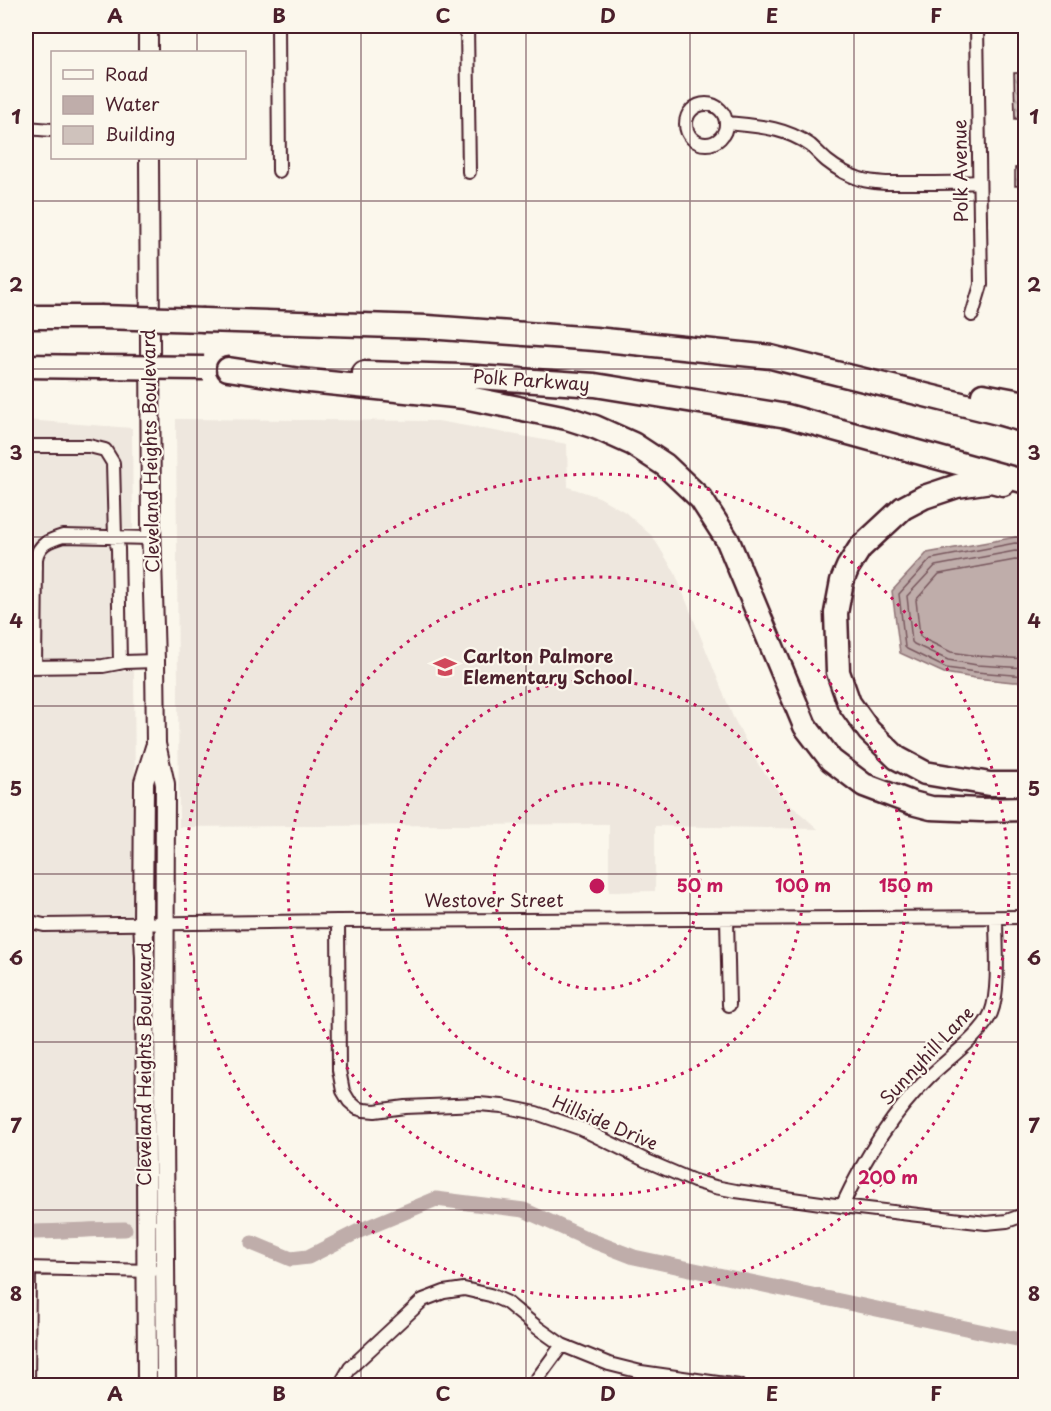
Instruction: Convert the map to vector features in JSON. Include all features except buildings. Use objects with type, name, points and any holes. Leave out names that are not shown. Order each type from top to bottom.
[{"type":"highway","points":[[26,317],[100,317],[427,327],[595,339],[771,357],[1026,402]]},
{"type":"highway","points":[[771,357],[998,412],[1026,421]]},
{"type":"highway","name":"Polk Parkway","points":[[26,366],[204,368],[461,376],[595,385],[788,416],[1026,482]]},
{"type":"highway","points":[[228,369],[300,380],[464,397],[567,418],[595,427],[633,444],[665,465],[701,499],[728,541],[805,726],[831,760],[864,785],[912,803],[932,808],[1026,810]]},
{"type":"highway","points":[[1026,489],[991,481],[957,486],[924,497],[903,508],[860,548],[848,567],[842,581],[836,613],[836,640],[838,672],[849,703],[869,731],[897,758],[925,773],[990,784],[1026,784]]},
{"type":"street","points":[[148,26],[148,51]]},
{"type":"street","points":[[278,26],[279,171]]},
{"type":"street","points":[[467,26],[469,172]]},
{"type":"street","name":"Polk Avenue","points":[[972,315],[981,285],[977,26]]},
{"type":"street","points":[[727,123],[774,128],[794,135],[812,146],[828,162],[843,172],[873,182],[979,182]]},
{"type":"street","points":[[26,128],[51,130]]},
{"type":"street","name":"Cleveland Heights Boulevard","points":[[149,159],[151,538],[156,744],[165,784],[166,1386]]},
{"type":"street","points":[[26,446],[89,446],[105,450],[113,463],[115,537],[118,549],[120,663]]},
{"type":"street","points":[[151,538],[63,536],[50,540],[37,552],[30,667],[103,666],[155,661]]},
{"type":"street","name":"Cleveland Heights Boulevard","points":[[147,1386],[144,782],[156,744]]},
{"type":"street","name":"Westover Street","points":[[26,921],[44,925],[1026,917]]},
{"type":"street","name":"Sunnyhill Lane","points":[[842,1206],[861,1167],[891,1120],[927,1079],[982,1029],[991,1014],[996,983],[996,918]]},
{"type":"street","points":[[728,919],[729,1005]]},
{"type":"street","name":"Hillside Drive","points":[[338,921],[339,1070],[343,1090],[349,1101],[357,1108],[375,1111],[405,1107],[479,1104],[502,1106],[536,1113],[582,1129],[694,1181],[736,1191],[986,1224],[1007,1221],[1026,1214]]},
{"type":"street","points":[[28,1386],[27,1268],[165,1271]]},
{"type":"street","points":[[342,1386],[350,1368],[423,1300],[444,1292],[464,1289],[490,1295],[506,1302],[562,1345],[609,1364],[641,1372],[739,1386]]},
{"type":"street","points":[[532,1386],[562,1345]]},
{"type":"shaded area","name":"Carlton Palmore Elementary School","points":[[176,419],[438,421],[567,444],[568,487],[599,497],[625,512],[653,537],[675,573],[733,717],[758,764],[784,799],[818,829],[655,826],[655,891],[609,892],[609,824],[179,827]]},
{"type":"shaded area","points":[[26,420],[132,428],[133,529],[122,529],[120,463],[111,446],[89,438],[26,438]]},
{"type":"shaded area","points":[[26,454],[88,454],[101,458],[106,466],[107,529],[62,528],[45,533],[32,546],[29,559],[28,659],[26,659]]},
{"type":"shaded area","points":[[64,544],[109,545],[112,656],[42,659],[43,556],[52,547]]},
{"type":"shaded area","points":[[134,669],[136,915],[44,917],[26,912],[26,675],[104,674]]},
{"type":"shaded area","points":[[26,929],[42,933],[137,931],[139,1236],[26,1237]]},
{"type":"water","points":[[1016,537],[1025,539],[1025,682],[944,673],[900,653],[892,591],[927,553]]},
{"type":"waterway","points":[[252,1243],[291,1259],[308,1257],[359,1231],[436,1199],[524,1210],[634,1257],[1026,1341]]},
{"type":"waterway","points":[[26,1232],[125,1229]]},
{"type":"place","name":"Carlton Palmore Elementary School","points":[[445,667]]}]
